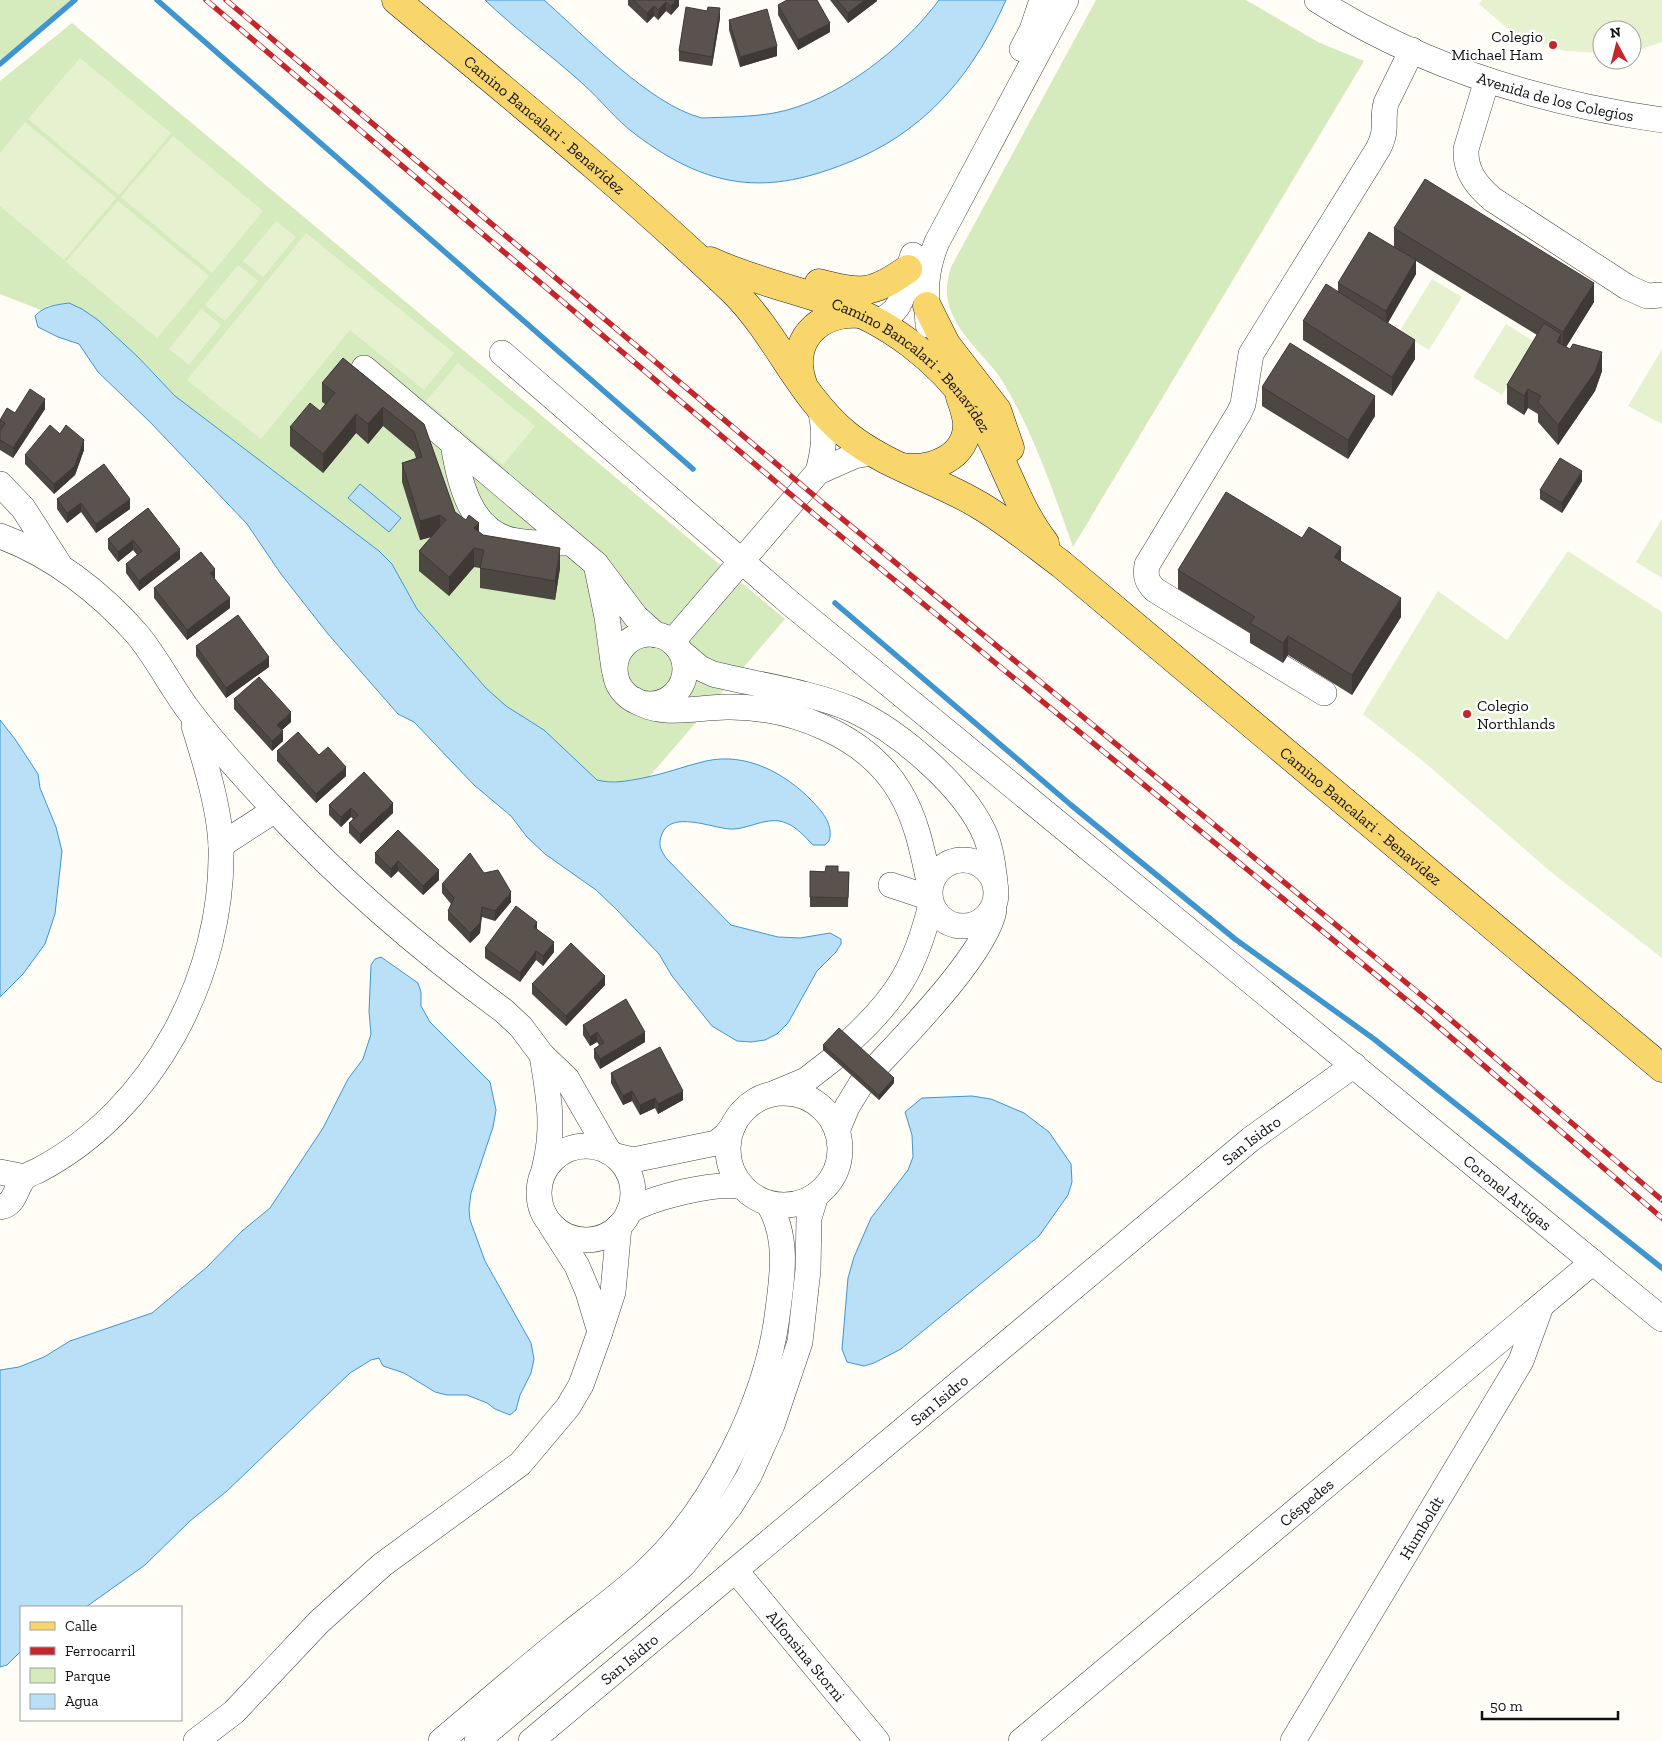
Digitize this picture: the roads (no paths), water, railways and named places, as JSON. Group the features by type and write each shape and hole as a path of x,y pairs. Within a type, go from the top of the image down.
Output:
{"main road":[{"name":"Camino Bancalari - Benavídez","path":"396,0 551,129 690,252 751,311 812,398 846,434 872,453 978,504 1061,564 1662,1068"},
{"name":"Camino Bancalari - Benavídez","path":"690,252 746,276 833,302 868,318 893,331 934,365 958,390 982,422 1033,528 1061,564"},
{"path":"746,276 805,279 850,291 864,291 887,284 908,268"},
{"path":"927,306 946,344 997,410 1012,453 1017,494"},
{"path":"812,398 799,372 799,355 804,340 814,326 828,317 844,313 868,318"},
{"path":"901,467 919,469 936,466 952,456 962,442 967,424 958,390"}],"street":[{"path":"868,318 891,315 899,307 908,268 920,239 1032,30 1042,0"},
{"path":"934,365 929,336 925,286 928,266 937,242 1066,0"},
{"name":"Avenida de los Colegios","path":"1317,0 1355,23 1412,50 1487,80 1611,112 1662,120"},
{"path":"1324,694 1155,590 1147,582 1145,574 1147,565 1239,413 1243,404 1251,354 1384,138 1386,125 1383,112 1412,50"},
{"path":"1487,80 1466,149 1465,161 1478,188 1627,287 1647,296 1662,295"},
{"name":"Coronel Artigas","path":"502,353 790,603 1354,1064 1662,1319"},
{"path":"364,368 596,564 636,617 700,668 713,674 822,700 852,710 894,735 949,784 975,817 986,837 993,860 995,891 988,929 970,958 869,1076 847,1107 837,1131"},
{"path":"812,398 825,434 824,448 818,472"},
{"path":"453,444 457,469 466,494 476,516 486,528 516,541 571,543"},
{"path":"670,643 818,472 854,456 872,453"},
{"path":"0,484 23,508 60,567"},
{"path":"0,536 60,567 89,589 137,634 189,711 275,810 375,908 504,1011 521,1027 542,1055 568,1079 612,1154 630,1177 633,1194 624,1218 612,1292 600,1332 580,1385 568,1407 520,1464 382,1565 319,1622 234,1712 196,1741"},
{"path":"543,1173 559,1154 575,1147 592,1146 633,1160 716,1143 733,1126 746,1108 774,1093 806,1080 841,1051 877,1017 896,993 918,950 930,896 939,870 949,862 961,860 979,863 988,871 995,891 991,912 982,920 965,926 947,922 937,914 930,896 918,834 900,791 864,752 837,734 812,722 767,709 728,707 657,710 645,707 624,692 615,674 607,617 596,564"},
{"path":"615,674 618,655 626,644 643,635 670,643 684,664 684,676 675,693 665,700 653,703 635,700"},
{"path":"0,1207 10,1203 25,1177 70,1151 100,1127 131,1094 157,1062 178,1028 194,992 207,954 220,883 221,845 205,760 189,711"},
{"path":"221,845 275,810"},
{"path":"891,885 930,896"},
{"path":"877,1017 903,1038"},
{"path":"542,1055 550,1108 551,1133 539,1200 551,1224 577,1266 588,1292 600,1332"},
{"name":"San Isidro","path":"531,1741 1250,1138 1354,1064"},
{"path":"733,1126 728,1147 728,1158 736,1178 750,1194 768,1203 788,1205 807,1200 816,1195 831,1180 839,1161 840,1141 837,1131 828,1114 813,1101 794,1094 774,1093"},
{"path":"0,1172 25,1177"},
{"path":"551,1224 564,1235 589,1240 605,1235 624,1218 656,1199 725,1184 743,1187"},
{"path":"440,1741 706,1538 731,1505 749,1476 772,1425 800,1342 808,1270 809,1218 816,1195"},
{"path":"477,1741 652,1579 674,1540 696,1511 721,1471 740,1435 762,1380 777,1323 782,1280 780,1227 768,1203"},
{"name":"Céspedes","path":"1021,1741 1540,1309 1593,1262"},
{"name":"Humboldt","path":"1292,1741 1521,1361 1540,1309"},
{"name":"Alfonsina Storni","path":"736,1571 877,1741"}],"water":[{"path":"485,0 544,0 598,50 640,84 682,111 702,118 774,113 820,98 866,71 887,54 907,37 939,0 1006,0 994,26 965,72 948,93 909,129 861,157 829,170 800,178 771,182 744,182 718,177 691,168 663,154 628,128 583,84"},
{"path":"69,303 98,320 138,357 175,396 379,551 392,564 417,609 486,688 506,706 544,730 597,780 609,782 626,781 706,761 736,760 750,762 777,774 790,782 812,801 824,815 829,825 829,841 825,845 813,845 794,827 779,821 765,822 737,829 693,822 674,823 667,827 660,841 661,849 666,858 731,925 778,937 800,938 830,933 841,939 841,944 836,952 817,971 788,1023 777,1034 765,1040 737,1041 712,1026 672,976 659,954 616,909 596,890 545,854 527,837 511,816 474,785 414,722 398,714 328,634 281,574 247,524 150,422 98,372 79,344 58,337 38,327 35,316 38,313 50,306"},
{"path":"360,484 401,518 389,532 348,498"},
{"path":"0,720 38,774 40,788 56,827 62,851 55,914 45,944 23,974 0,997"},
{"path":"381,957 418,983 421,992 421,1006 430,1022 490,1082 496,1110 493,1127 471,1193 469,1209 470,1220 485,1261 531,1343 534,1359 531,1373 520,1395 516,1410 510,1415 467,1395 447,1395 435,1392 404,1373 383,1366 379,1358 371,1360 350,1373 227,1491 190,1521 145,1565 87,1606 20,1606 20,1652 7,1665 0,1667 0,1370 19,1367 44,1357 70,1341 152,1313 207,1267 242,1231 270,1208 323,1128 348,1079 363,1059 371,1034 369,1011 371,965 375,959"},
{"path":"972,1096 991,1099 1024,1113 1049,1132 1071,1164 1072,1182 1068,1195 1039,1236 901,1349 864,1366 847,1362 842,1349 848,1278 854,1257 871,1218 908,1170 913,1157 912,1135 905,1112 922,1098"}],"waterway":[{"path":"0,64 75,0"},
{"path":"157,0 693,469"},
{"path":"835,603 1071,805 1235,939 1374,1039 1662,1268"}],"railway":[{"path":"206,0 815,515 1426,1016 1662,1218"},
{"path":"226,0 823,503 1437,1008 1662,1200"}],"place":[{"name":"Colegio Michael Ham","path":"1553,45"},
{"name":"Colegio Northlands","path":"1467,714"}]}
